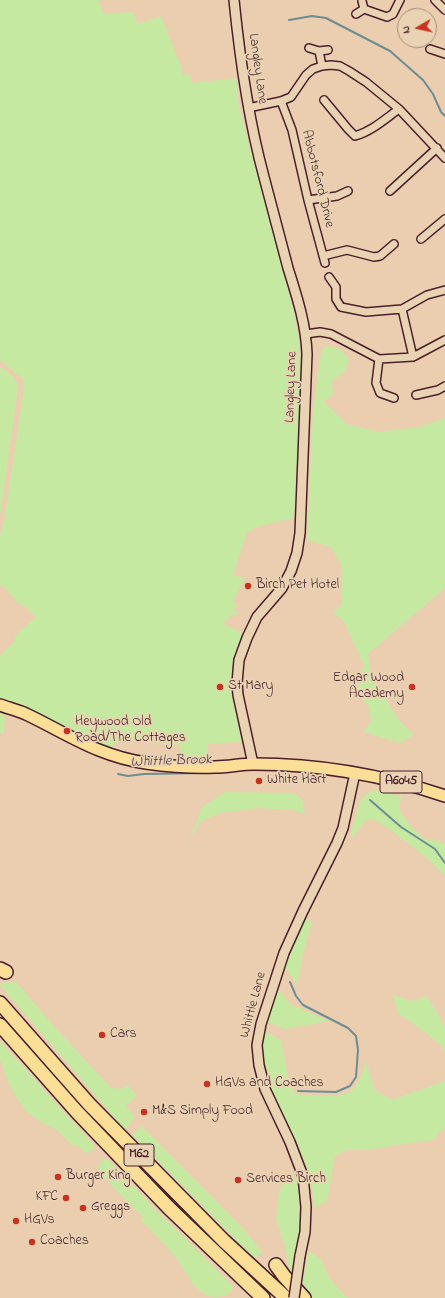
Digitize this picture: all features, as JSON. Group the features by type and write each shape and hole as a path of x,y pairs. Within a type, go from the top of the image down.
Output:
{"highway":[{"name":"M62","path":"0,1003 89,1104 224,1241 286,1298"},
{"name":"M62","path":"0,1025 78,1112 164,1202 263,1298"},
{"path":"276,1265 304,1298"}],"main road":[{"name":"A6045","path":"0,705 25,714 85,745 119,757 145,763 214,767 253,764 308,766 355,773 407,784 445,796"}],"street":[{"name":"Langley Lane","path":"234,0 240,61 248,108 263,175 300,307 306,334 307,354 301,527 298,553 282,588 257,617 242,649 237,672 238,696 253,764"},
{"path":"364,9 387,17 393,14 400,0"},
{"path":"435,0 445,10"},
{"path":"362,1 364,9"},
{"path":"356,14 364,9"},
{"path":"309,48 328,50"},
{"path":"430,49 445,54"},
{"path":"319,50 322,66"},
{"path":"248,108 281,102 291,96 306,75 313,69 332,64 340,66 350,71 399,108 445,158"},
{"path":"324,100 355,136 377,126 399,108"},
{"name":"Abbotsford Drive","path":"281,102 292,130 308,200 325,263"},
{"path":"390,191 437,148"},
{"path":"308,200 337,196 348,191"},
{"path":"421,239 445,219"},
{"path":"323,256 346,250 374,257 380,256 394,244"},
{"path":"329,277 336,288 336,299 341,307 366,312 402,309 427,295 445,290"},
{"path":"402,309 413,357"},
{"path":"306,334 320,332 331,334 379,359 413,357 445,341"},
{"path":"379,359 376,383 380,393 394,398"},
{"path":"416,395 438,390 445,386"},
{"name":"Whittle Lane","path":"294,1298 305,1232 306,1207 303,1176 290,1142 265,1089 259,1065 257,1045 261,1024 284,953 343,828 355,773"}],"green space":[{"path":"0,0 99,0 103,14 133,12 138,24 161,16 181,66 183,75 190,74 192,83 236,78 238,100 243,122 294,312 300,345 301,381 294,518 260,526 247,532 233,575 245,578 233,602 237,604 234,611 238,612 235,616 231,614 228,620 226,619 224,624 244,634 235,662 232,687 233,699 242,741 207,744 210,763 181,760 180,745 140,741 119,742 108,748 0,699 0,655 14,642 16,635 36,617 26,607 20,605 2,585 0,586 0,534 4,522 24,380 0,360"},
{"path":"325,346 338,348 348,356 346,370 332,382 333,394 324,402 347,424 378,432 420,427 445,418 445,588 368,654 371,674 400,721 414,735 400,743 364,732 371,721 369,707 358,695 359,679 364,665 344,622 333,612 342,604 341,564 331,547 307,540 313,411 321,353"},
{"path":"0,367 16,380 18,387 0,517"},
{"path":"0,709 5,711 4,734 0,733"},
{"path":"371,790 401,796 399,810 410,825 424,839 445,844 445,875 416,849 378,821 367,819 352,838 351,833 360,801"},
{"path":"225,792 293,793 302,799 305,814 292,810 260,808 219,813 200,822 189,841 202,807"},
{"path":"306,917 312,923 303,953 297,985 285,967"},
{"path":"16,982 111,1088 121,1089 128,1085 137,1096 126,1106 135,1117 125,1130 0,985 0,983"},
{"path":"278,988 290,1004 329,1021 285,1029 267,1022"},
{"path":"393,995 410,1001 426,996 445,1027 445,1053 443,1047 398,1013"},
{"path":"263,1030 281,1040 288,1078 295,1094 332,1096 351,1091 354,1089 360,1078 366,1061 375,1090 392,1100 445,1081 445,1127 433,1140 368,1150 347,1150 335,1156 327,1201 314,1208 310,1177 267,1076 262,1046"},
{"path":"0,1041 95,1146 94,1149 87,1153 78,1145 72,1145 57,1130 42,1123 26,1111 16,1097 7,1079 0,1058"},
{"path":"142,1126 242,1227 262,1251 255,1259 132,1135"},
{"path":"103,1159 108,1159 151,1205 233,1286 232,1291 218,1297 203,1293 197,1288 179,1261 141,1220 143,1217 111,1185 109,1180 102,1177 98,1171 98,1168"},
{"path":"292,1172 298,1186 301,1221 291,1278 285,1246 276,1220 279,1191"},
{"path":"308,1251 321,1259 329,1278 347,1298 312,1298 302,1289"}],"waterway":[{"path":"289,20 312,16 326,18 390,51 423,80 433,94 441,112 445,116"},
{"name":"Whittle Brook","path":"118,774 128,776 144,774 204,773"},
{"name":"Whittle Brook","path":"370,800 401,827 435,849 445,863"},
{"path":"290,982 296,996 303,1005 348,1028 356,1036 358,1050 356,1077 350,1086 336,1092 298,1091"}],"place":[{"name":"Birch Pet Hotel","path":"248,586"},
{"name":"St Mary","path":"220,687"},
{"name":"Edgar Wood Academy","path":"412,687"},
{"name":"Heywood Old Road/The Cottages","path":"67,731"},
{"name":"White Hart","path":"259,781"},
{"name":"Cars","path":"102,1035"},
{"name":"HGVs and Coaches","path":"207,1084"},
{"name":"M&S Simply Food","path":"144,1112"},
{"name":"Burger King","path":"58,1177"},
{"name":"Services Birch","path":"238,1180"},
{"name":"KFC","path":"66,1198"},
{"name":"Greggs","path":"83,1208"},
{"name":"HGVs","path":"16,1221"},
{"name":"Coaches","path":"32,1242"}]}
